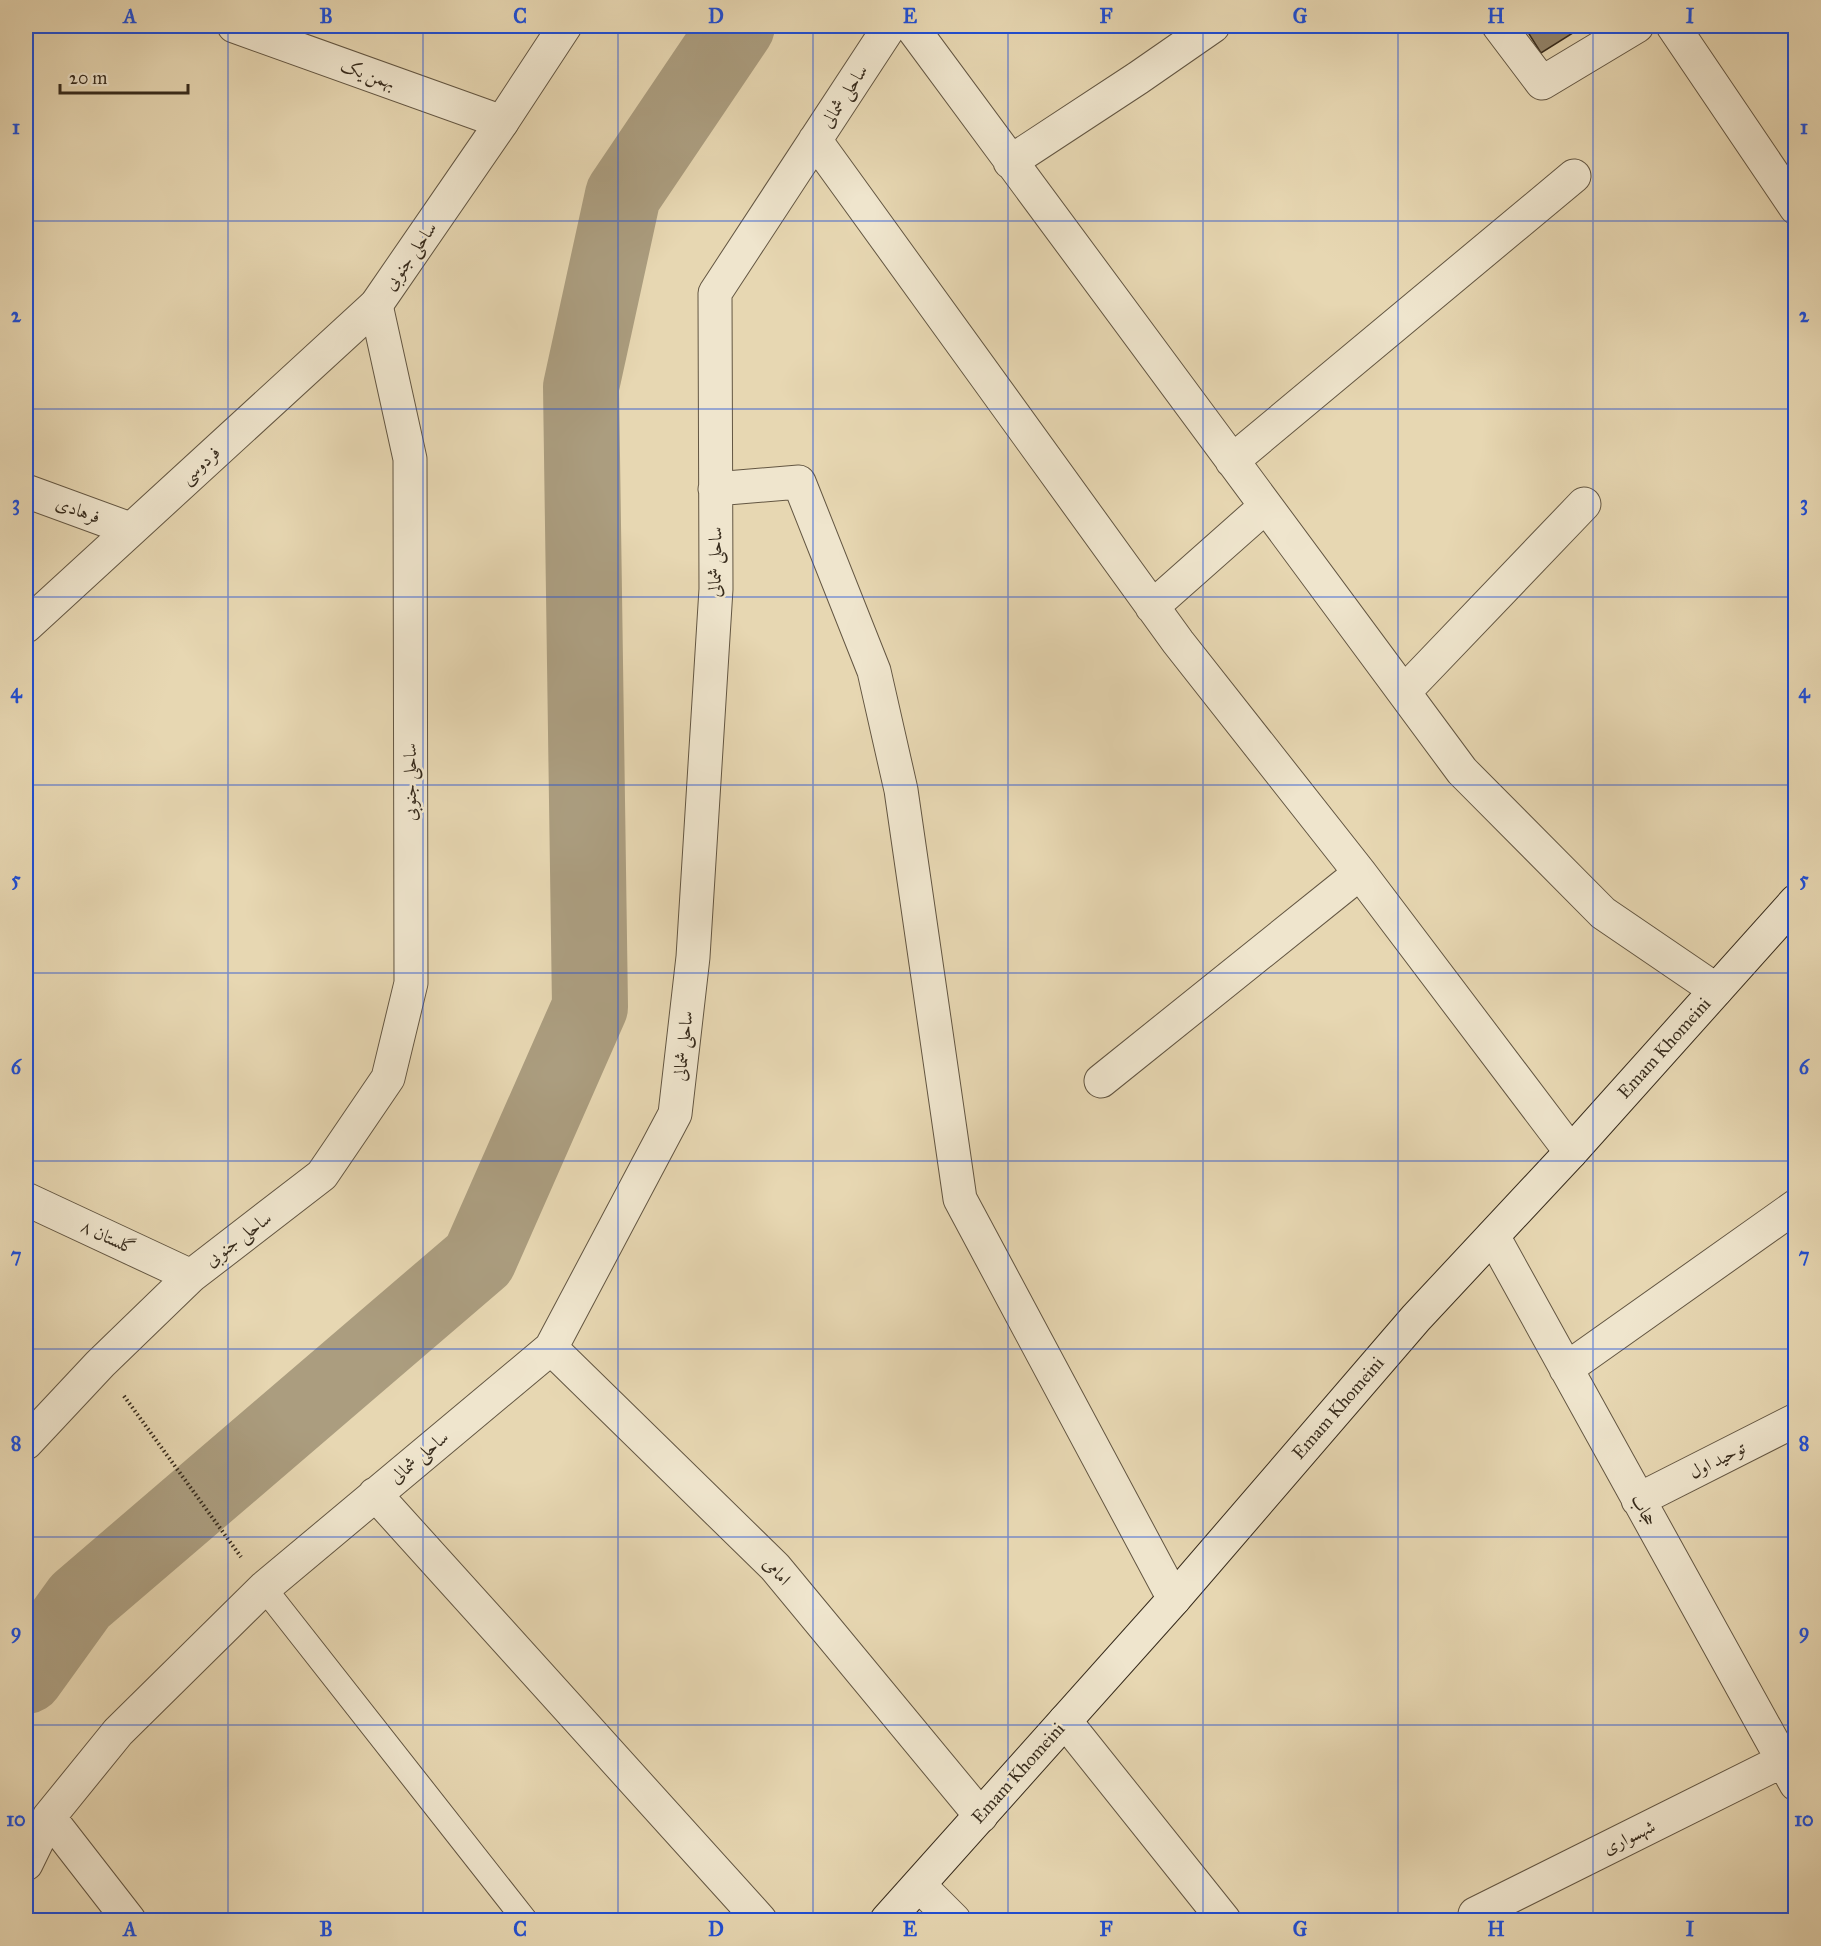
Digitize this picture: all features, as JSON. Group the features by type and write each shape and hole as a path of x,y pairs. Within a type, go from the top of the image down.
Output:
{"street":[{"name":"بهمن یک","path":"234,26 502,122"},
{"name":"ساحلی جنوبی","path":"26,1443 100,1364 191,1276 322,1175 388,1078 411,983 410,459 376,305 565,26"},
{"name":"ساحلی شمالی","path":"26,1864 49,1817 118,1732 264,1588 551,1348 675,1114 693,957 716,589 715,293 890,26"},
{"path":"911,26 1462,771 1603,913 1716,990"},
{"path":"1010,162 1213,26"},
{"path":"1499,26 1542,83 1637,26"},
{"path":"1673,26 1796,208"},
{"path":"815,140 1152,607 1360,873 1571,1152"},
{"path":"1232,461 1574,176"},
{"name":"فردوسی","path":"26,626 376,305"},
{"path":"715,489 799,482 874,671 901,790 960,1199 1174,1599"},
{"name":"فرهادی","path":"26,491 130,529"},
{"path":"1404,692 1584,504"},
{"path":"1152,607 1266,506"},
{"path":"1101,1081 1360,873"},
{"name":"Emam Khomeini","path":"887,1920 1174,1599 1416,1318 1571,1152 1796,901"},
{"name":"گلستان ۸","path":"26,1199 191,1276"},
{"path":"1566,1369 1796,1206"},
{"name":"حجاب","path":"1493,1236 1638,1500 1791,1767"},
{"name":"امامی","path":"551,1348 775,1567 981,1816"},
{"name":"توحید اول","path":"1638,1500 1796,1420"},
{"path":"375,1494 759,1920"},
{"path":"1065,1721 1224,1920"},
{"name":"شهسواری","path":"1475,1914 1791,1767"},
{"path":"49,1817 129,1920"},
{"path":"919,1885 954,1920"}],"lane":[{"path":"264,1588 525,1920"}],"path":[{"path":"100,1364 264,1588"}],"building":[{"path":"1524,26 1584,26 1541,53"}],"waterway":[{"path":"26,1676 80,1601 479,1259 590,1007 581,387 623,195 737,26"}]}
